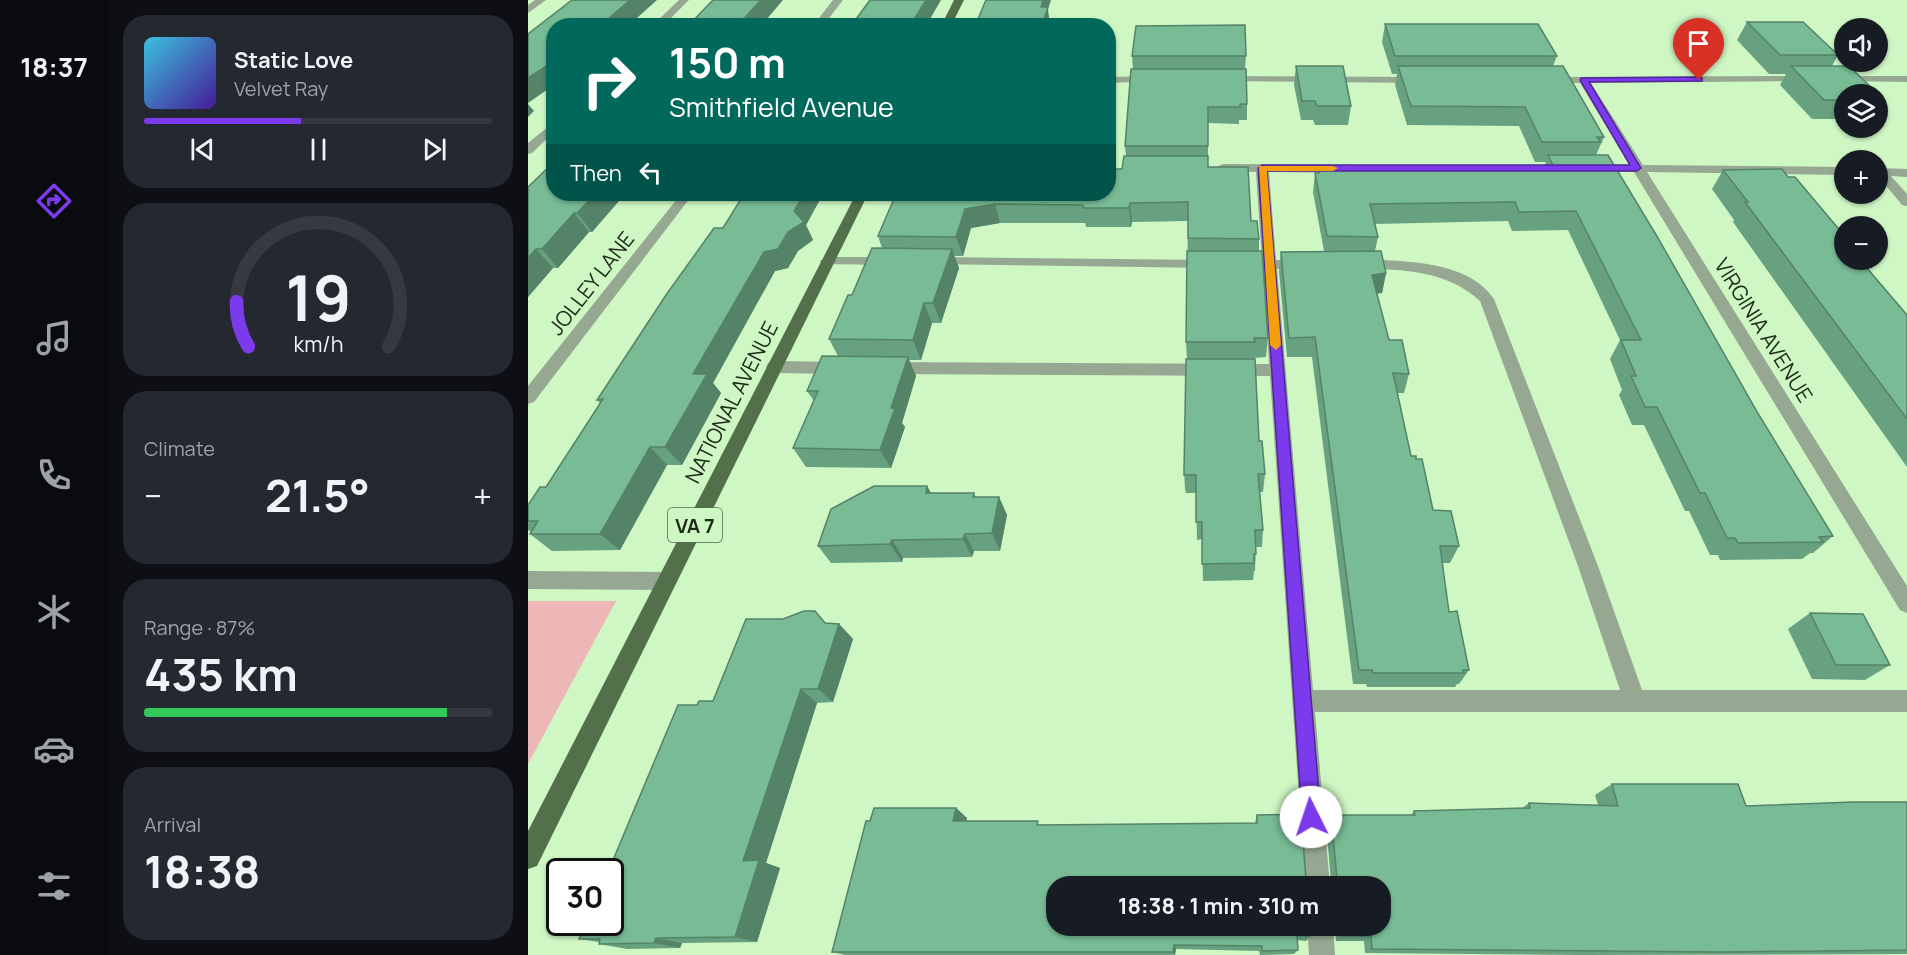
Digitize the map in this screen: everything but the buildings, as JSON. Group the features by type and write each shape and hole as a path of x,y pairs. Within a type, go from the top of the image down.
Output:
{"main road":[{"path":"950,18 959,0"},
{"name":"NATIONAL AVENUE","path":"528,856 858,201"}],"street":[{"path":"528,10 541,0"},
{"path":"665,18 684,0"},
{"path":"824,18 838,0"},
{"path":"1116,80 1164,79"},
{"path":"1209,79 1432,80"},
{"path":"1537,80 1907,79"},
{"name":"VIRGINIA AVENUE","path":"1584,80 1907,604"},
{"path":"528,150 546,133"},
{"path":"1215,168 1378,169"},
{"path":"1262,168 1316,876"},
{"path":"1577,168 1834,171"},
{"path":"1888,172 1907,173"},
{"path":"1888,181 1907,202"},
{"name":"JOLLEY LANE","path":"528,398 682,201"},
{"path":"827,261 1270,265 1323,263"},
{"path":"1345,263 1438,270 1458,276 1475,286 1487,299 1588,566 1635,701"},
{"path":"774,367 853,368"},
{"path":"877,368 1277,370"},
{"path":"528,580 667,581"},
{"path":"1303,701 1907,701"},
{"path":"1321,936 1322,955"}],"shaded area":[{"path":"528,601 616,601 528,764"}],"slow traffic":[{"path":"1276,345 1262,168 1333,168"}],"route":[{"path":"1311,817 1262,168 1637,168 1584,80 1699,80"}]}
